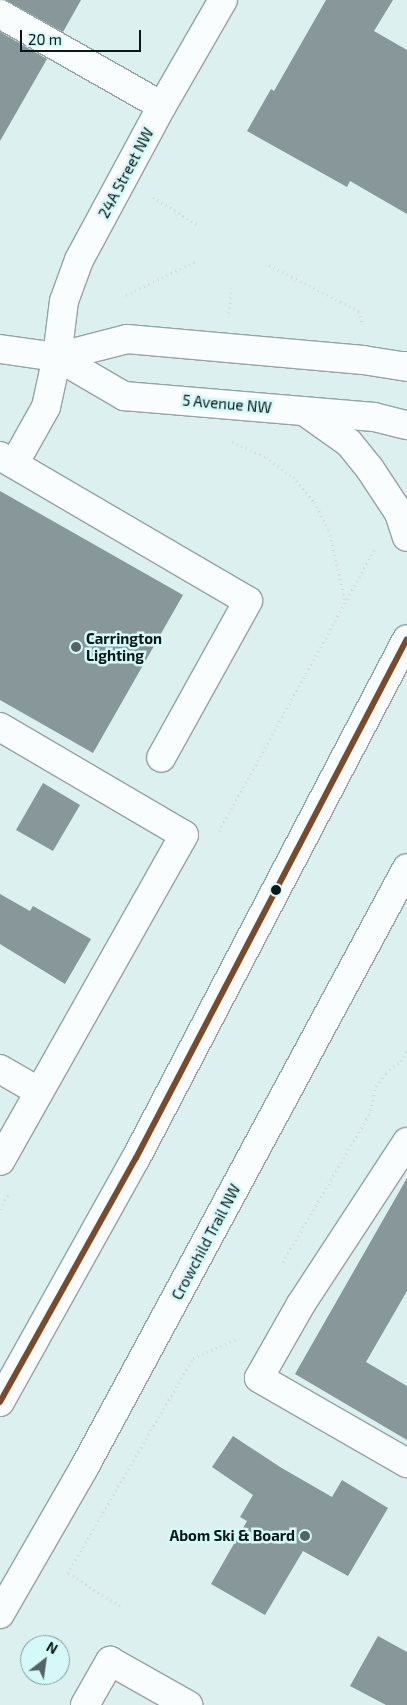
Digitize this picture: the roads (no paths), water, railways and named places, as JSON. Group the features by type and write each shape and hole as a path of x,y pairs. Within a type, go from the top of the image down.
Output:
{"main road":[{"name":"24A Street NW","path":"7,460 46,407 64,301 79,260 162,106 223,0"},
{"path":"0,14 162,106"},
{"name":"5 Avenue NW","path":"56,357 127,338 363,360 406,366"},
{"name":"5 Avenue NW","path":"0,349 56,357 124,396 374,416 407,425"},
{"path":"304,411 349,443 370,469 399,514 407,537"},
{"path":"7,460 248,601 161,758"},
{"path":"0,1402 136,1158 407,639"},
{"path":"0,727 184,835 0,1161"},
{"name":"Crowchild Trail NW","path":"0,1614 84,1468 407,868"},
{"path":"0,1069 38,1091"},
{"path":"407,1142 301,1304 259,1378 407,1463"},
{"path":"85,1705 110,1660 188,1705"}],"place":[{"name":"Carrington Lighting","path":"76,647"},
{"name":"Abom Ski & Board","path":"305,1536"}]}
